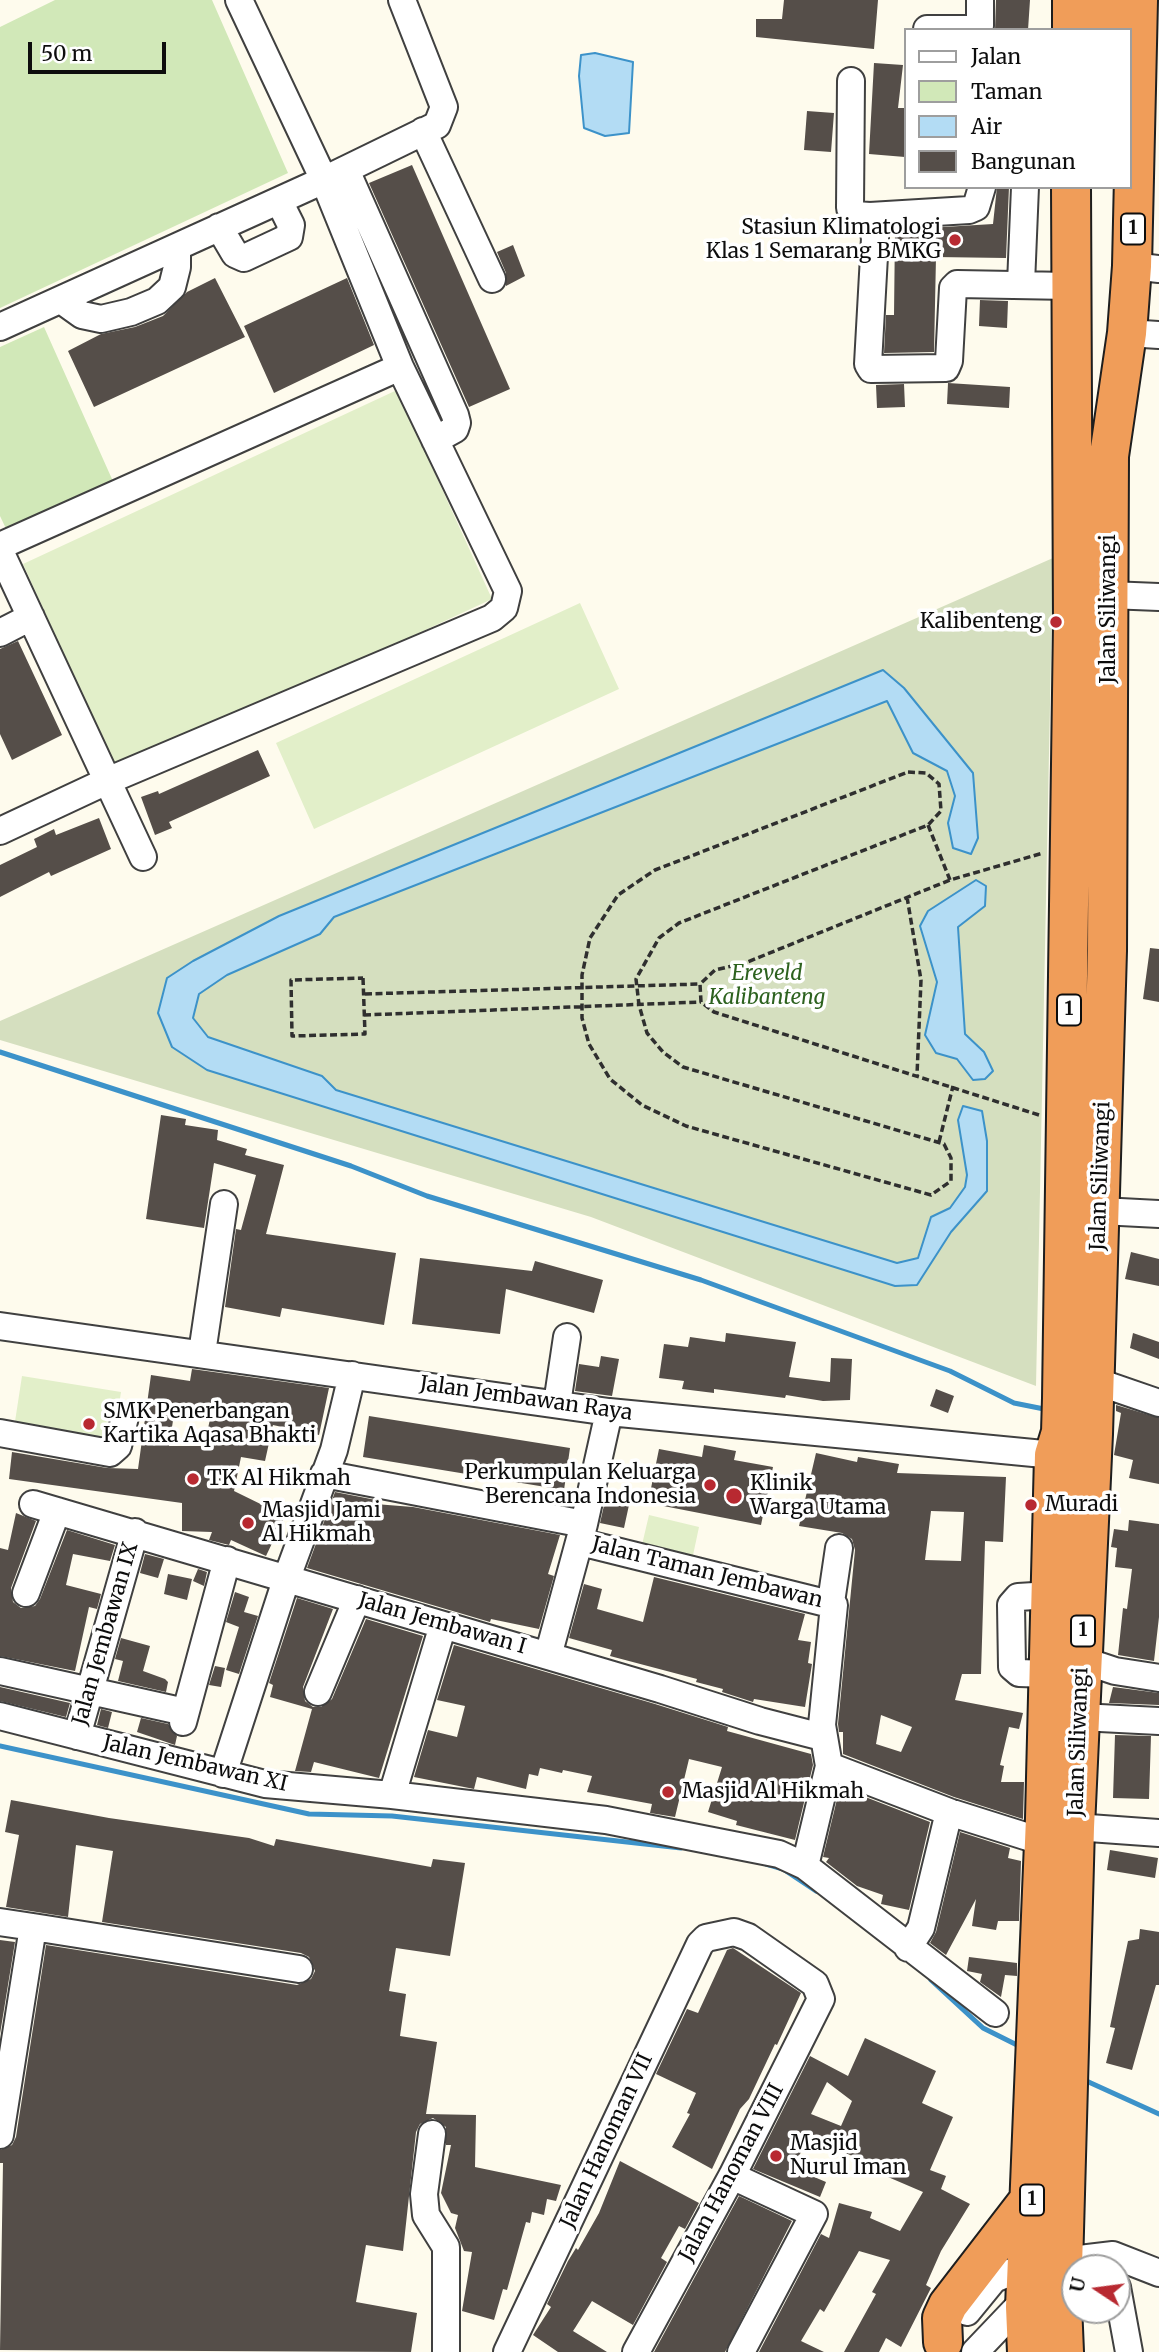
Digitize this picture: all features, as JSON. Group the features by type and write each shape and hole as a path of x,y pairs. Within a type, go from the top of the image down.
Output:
{"highway":[{"path":"1072,0 1072,28"},
{"path":"1110,0 1110,28"},
{"name":"Jalan Siliwangi","path":"1060,1834 1080,1717 1065,1667 1051,1595 1101,1211 1107,951 1109,456 1143,334 1145,268 1138,0"},
{"name":"Jalan Siliwangi","path":"1027,2352 1025,2307 1046,2262 1065,1667 1076,1418 1067,1124 1073,622 1071,189"},
{"name":"1","path":"1109,189 1109,456"},
{"name":"Jalan Siliwangi","path":"1052,2096 1032,2196 1046,2262 1061,2301"},
{"path":"951,2349 942,2318 948,2305 1032,2196"},
{"name":"Jalan Siliwangi","path":"1063,2324 1064,2352"}],"street":[{"path":"239,0 335,175 456,415 457,423 454,429 435,440"},
{"path":"0,327 279,201 437,125 444,107 402,0"},
{"path":"977,28 980,26 979,0"},
{"path":"851,81 850,208 855,215 969,210 976,207 981,189"},
{"path":"423,131 492,279"},
{"path":"0,831 107,781 492,618 504,608 508,591 400,366 335,175"},
{"path":"1021,284 1025,189"},
{"path":"219,227 234,254 244,258 289,237 292,225 279,201"},
{"path":"870,216 875,238 868,364 873,370 944,370 949,361 955,285 1070,286"},
{"path":"61,300 82,315 101,319 131,312 157,301 172,287 177,267 177,247"},
{"path":"143,857 0,548 400,366"},
{"path":"1109,595 1159,597"},
{"path":"0,633 31,617"},
{"path":"202,1353 224,1204"},
{"path":"1101,1211 1159,1214"},
{"name":"Jalan Jembawan Raya","path":"0,1326 609,1412 1076,1418 1159,1402"},
{"path":"557,1404 566,1337"},
{"path":"223,1774 286,1580 334,1450 352,1375"},
{"path":"548,1656 582,1533 609,1412"},
{"path":"0,1433 110,1453 118,1446 125,1417"},
{"name":"Jalan Taman Jembawan","path":"324,1474 582,1533 832,1603"},
{"name":"Jalan Jembawan I","path":"26,1593 45,1507 760,1721 822,1737"},
{"name":"Jalan Jembawan IX","path":"76,1737 135,1532"},
{"path":"804,1866 830,1766 822,1737 839,1548"},
{"path":"0,1671 184,1717 227,1560"},
{"path":"318,1692 357,1599"},
{"path":"443,1625 392,1795 606,1819 755,1848 804,1866 995,2013"},
{"path":"1065,1667 1159,1678"},
{"name":"Jalan Jembawan XI","path":"0,1716 265,1784 392,1795"},
{"path":"1080,1717 1159,1721"},
{"path":"830,1766 949,1812 1060,1834 1159,1833"},
{"path":"908,1948 921,1928 949,1812"},
{"path":"0,1922 299,1969"},
{"path":"0,2134 33,1927"},
{"name":"Jalan Hanoman VII","path":"513,2350 695,1953 706,1938 734,1932 748,1937 815,1984 820,1992"},
{"name":"Jalan Hanoman VIII","path":"636,2352 732,2176 819,2007 820,1992"},
{"path":"432,2134 424,2194 426,2215 446,2247 446,2352"},
{"path":"732,2176 814,2214 741,2352"},
{"path":"951,2349 994,2279 1046,2262 1061,2262"},
{"path":"1131,2266 1159,2273"},
{"path":"951,2349 1025,2307 1061,2304"},
{"path":"1124,2324 1129,2352"}],"path":[{"path":"908,772 926,773 939,784 941,811 928,825 679,923 659,938 636,979 639,1005 647,1033 663,1052 683,1067 944,1144 951,1158 951,1181 931,1195 686,1126 642,1105 610,1079 589,1044 582,1007 582,988 590,938 618,895 654,870 908,772"},
{"path":"928,825 950,880"},
{"path":"365,994 700,984 715,970 745,963 950,880 1071,845"},
{"path":"907,897 920,980 917,1075"},
{"path":"363,978 365,994 365,1034 292,1036 291,980 363,978"},
{"path":"700,984 701,1002"},
{"path":"364,1015 701,1002 714,1012 1067,1124"},
{"path":"939,1142 953,1086"}],"green space":[{"path":"55,0 212,0 288,173 0,308 0,27"},
{"path":"44,327 116,488 10,537 0,516 0,347"},
{"path":"397,390 492,599 118,773 23,564"},
{"name":"Ereveld Kalibanteng","path":"1053,558 1036,1386 591,1217 0,1040 0,1021"},
{"path":"580,603 619,689 314,829 276,743"},
{"path":"22,1376 121,1392 113,1444 14,1428"},
{"path":"649,1515 699,1527 692,1560 641,1549"}],"water":[{"path":"595,53 633,62 629,133 605,136 584,128 579,76 581,55"},
{"path":"883,670 904,688 973,773 978,838 971,854 953,848 948,823 955,796 947,771 913,753 887,701 334,917 320,934 227,975 199,994 193,1018 208,1037 322,1076 336,1090 897,1263 918,1258 931,1217 950,1208 965,1187 967,1175 958,1120 963,1106 982,1111 987,1141 987,1191 951,1232 917,1285 895,1286 207,1070 172,1047 158,1013 167,978 193,961 279,916"},
{"path":"976,880 986,886 985,906 958,927 965,1034 984,1052 993,1071 985,1079 973,1080 957,1059 936,1053 925,1035 937,982 920,926 928,911"}],"building":[{"path":"784,0 878,0 874,49 756,37 756,19 782,19"},
{"path":"996,0 1030,0 1028,28 995,28"},
{"path":"874,63 903,65 898,108 904,108 904,157 869,154"},
{"path":"807,111 834,113 831,152 804,150"},
{"path":"412,165 510,389 469,407 369,183"},
{"name":"Stasiun Klimatologi Klas 1 Semarang BMKG","path":"997,189 1009,189 1006,258 936,257 934,352 884,353 886,315 894,315 895,230 993,224"},
{"path":"513,245 525,276 506,286 506,273 497,252"},
{"path":"215,278 245,337 94,407 68,351 101,334 135,327 163,316 187,292"},
{"path":"347,278 374,345 274,393 244,326"},
{"path":"980,300 1008,301 1007,328 979,326"},
{"path":"948,383 1010,387 1009,408 947,404"},
{"path":"904,384 905,407 877,408 876,385"},
{"path":"18,641 62,735 12,760 0,734 0,649"},
{"path":"258,750 270,776 169,822 172,828 155,835 141,797 158,791 159,794"},
{"path":"99,818 111,849 51,876 49,872 0,897 0,865 37,847 34,839 54,829 56,835"},
{"path":"1150,948 1159,949 1159,1002 1143,999"},
{"path":"161,1115 186,1119 185,1125 218,1130 217,1140 247,1149 245,1155 284,1165 266,1234 396,1253 384,1325 282,1308 280,1317 225,1307 236,1229 241,1230 256,1175 214,1163 204,1228 146,1219"},
{"path":"1131,1252 1159,1259 1159,1286 1125,1279"},
{"path":"420,1258 532,1271 535,1261 603,1280 594,1313 506,1289 500,1334 412,1324"},
{"path":"726,1333 796,1342 789,1377 830,1382 831,1358 852,1359 850,1400 823,1401 786,1395 785,1398 714,1389 714,1393 682,1389 684,1381 659,1378 664,1344 688,1347 690,1337 725,1342"},
{"path":"1133,1333 1159,1342 1159,1359 1130,1348"},
{"path":"601,1356 619,1359 612,1396 575,1391 579,1364 599,1367"},
{"path":"192,1369 329,1388 319,1435 273,1425 265,1461 241,1457 234,1491 285,1516 266,1556 231,1540 229,1545 209,1540 212,1532 182,1531 182,1503 9,1479 12,1452 107,1468 138,1469 151,1375 190,1381","holes":["175,1408 211,1415 204,1446 169,1446"]},
{"path":"936,1389 954,1396 948,1413 930,1406"},
{"path":"1116,1405 1159,1418 1159,1484 1129,1478 1133,1460 1114,1455 1121,1413 1116,1411"},
{"path":"369,1416 570,1448 564,1490 363,1457"},
{"name":"Perkumpulan Keluarga Berencana Indonesia","path":"704,1445 736,1451 734,1460 773,1467 761,1525 648,1503 659,1449 702,1457"},
{"path":"816,1453 857,1462 858,1457 899,1464 897,1473 1006,1477 1003,1542 985,1541 981,1674 962,1674 955,1700 1023,1713 1019,1729 1009,1727 1000,1765 1004,1766 1001,1782 1024,1782 1023,1819 954,1797 843,1754 843,1732 839,1732 838,1724 855,1550 852,1539 842,1533 799,1526","holes":["931,1511 964,1512 961,1561 925,1560","881,1715 912,1727 901,1752 876,1744"]},
{"path":"335,1492 376,1500 375,1504 413,1507 560,1535 548,1574 554,1576 539,1629 491,1619 490,1622 307,1568"},
{"path":"605,1501 629,1505 624,1528 600,1523"},
{"path":"16,1513 36,1521 11,1588 13,1602 21,1608 35,1606 40,1599 67,1530 115,1545 110,1561 73,1554 66,1585 101,1594 97,1609 89,1607 75,1671 0,1656 0,1548 8,1550"},
{"path":"1129,1520 1159,1524 1159,1617 1154,1661 1118,1655 1123,1608 1127,1609 1132,1569 1115,1567 1117,1548 1111,1547 1114,1529 1128,1531"},
{"path":"145,1554 164,1559 158,1578 140,1573"},
{"path":"198,1569 207,1572 204,1586 193,1581"},
{"path":"168,1574 192,1579 187,1600 164,1594"},
{"path":"654,1577 805,1614 798,1640 811,1642 808,1663 812,1664 805,1707 754,1699 753,1702 722,1692 723,1689 696,1682 697,1679 610,1656 612,1650 569,1638 584,1584 602,1589 597,1609 643,1622"},
{"path":"235,1592 249,1597 244,1612 258,1616 239,1674 226,1670 239,1627 226,1622"},
{"path":"297,1598 333,1609 303,1687 305,1701 313,1707 321,1707 332,1699 366,1619 423,1636 379,1778 314,1762 311,1772 295,1771 312,1709 270,1697 273,1685 269,1683"},
{"path":"121,1638 150,1646 143,1671 165,1679 168,1682 166,1692 118,1681 123,1661 115,1659"},
{"path":"454,1645 655,1704 728,1727 727,1731 811,1754 813,1765 795,1840 736,1825 737,1821 708,1812 722,1767 689,1759 675,1817 650,1813 652,1804 587,1792 592,1776 563,1770 562,1773 540,1768 538,1776 529,1774 526,1789 477,1777 474,1789 414,1777 428,1730 457,1737 465,1706 437,1700"},
{"path":"215,1666 225,1668 221,1687 209,1685"},
{"path":"0,1687 70,1703 66,1717 0,1701"},
{"path":"1113,1687 1159,1693 1159,1705 1109,1703"},
{"path":"101,1709 112,1712 108,1728 97,1725"},
{"path":"141,1718 168,1724 177,1736 175,1745 137,1732"},
{"path":"1115,1735 1151,1736 1149,1799 1113,1798"},
{"path":"855,1793 930,1822 909,1910 881,1904 883,1895 857,1886 826,1862 829,1858 823,1857 838,1795 853,1798"},
{"path":"11,1800 109,1818 249,1838 274,1846 276,1839 431,1867 433,1859 465,1863 450,1956 396,1948 389,1991 406,1994 400,2036 437,2042 426,2114 476,2115 475,2167 561,2185 556,2201 547,2199 544,2215 532,2212 530,2223 526,2222 507,2290 503,2289 494,2320 462,2311 472,2252 464,2251 455,2228 458,2215 451,2213 441,2193 451,2145 446,2145 446,2127 433,2118 420,2124 416,2132 403,2251 366,2245 356,2302 417,2313 411,2352 0,2350 3,2163 0,2163 0,2150 12,2145 16,2137 46,1945 297,1985 311,1979 315,1971 309,1957 301,1953 102,1922 113,1851 76,1845 68,1917 6,1907 19,1835 5,1832"},
{"path":"960,1832 1010,1848 1008,1858 1021,1861 1019,1921 998,1921 996,1930 972,1926 976,1899 946,1955 930,1943 936,1932"},
{"path":"1110,1850 1158,1858 1155,1878 1107,1870"},
{"path":"1140,1929 1159,1932 1159,1985 1156,1985 1132,2070 1106,2063 1115,2028 1110,2027 1128,1941 1139,1939"},
{"path":"0,1940 15,1942 0,2034"},
{"path":"733,1948 801,1993 712,2169 672,2147 690,2114 687,2113 696,2093 656,2074 687,2009 698,2013 727,1950"},
{"path":"969,1957 1017,1963 1017,1976 1005,1975 1001,1997 980,1982 982,1974 967,1971"},
{"path":"865,2038 936,2071 922,2103 953,2117 930,2170 946,2176 941,2189 970,2204 941,2251 926,2285 931,2288 901,2347 886,2338 879,2352 844,2352 876,2294 872,2292 890,2260 859,2251 824,2312 820,2309 801,2341 824,2352 759,2352 821,2234 829,2238 839,2203 872,2212 870,2218 900,2231 923,2192 853,2162 855,2157 808,2138 793,2168 826,2182 820,2197 753,2169 810,2056 848,2076","holes":["827,2082 852,2101 841,2126 811,2114"]},
{"path":"620,2161 699,2203 685,2229 679,2226 661,2258 667,2262 633,2325 592,2301 573,2331 607,2352 558,2352 533,2335 551,2307 547,2304 568,2261 576,2248 578,2250 599,2213"},
{"path":"739,2196 792,2221 725,2352 654,2352"}],"waterway":[{"path":"0,1052 351,1166 427,1196 701,1280 950,1371 1014,1403 1049,1410"},
{"path":"0,1746 309,1814 392,1816 681,1848"},
{"path":"766,1864 783,1869 816,1891"},
{"path":"931,1980 983,2028 1021,2047"},
{"path":"1082,2079 1159,2114"}],"place":[{"name":"Stasiun Klimatologi Klas 1 Semarang BMKG","path":"955,240"},
{"name":"Kalibenteng","path":"1056,622"},
{"name":"SMK Penerbangan Kartika Aqasa Bhakti","path":"89,1424"},
{"name":"TK Al Hikmah","path":"193,1479"},
{"name":"Perkumpulan Keluarga Berencana Indonesia","path":"710,1485"},
{"name":"Klinik Warga Utama","path":"734,1496"},
{"name":"Muradi","path":"1031,1505"},
{"name":"Masjid Jami Al Hikmah","path":"248,1523"},
{"name":"Masjid Al Hikmah","path":"668,1792"},
{"name":"Masjid Nurul Iman","path":"776,2156"}]}
